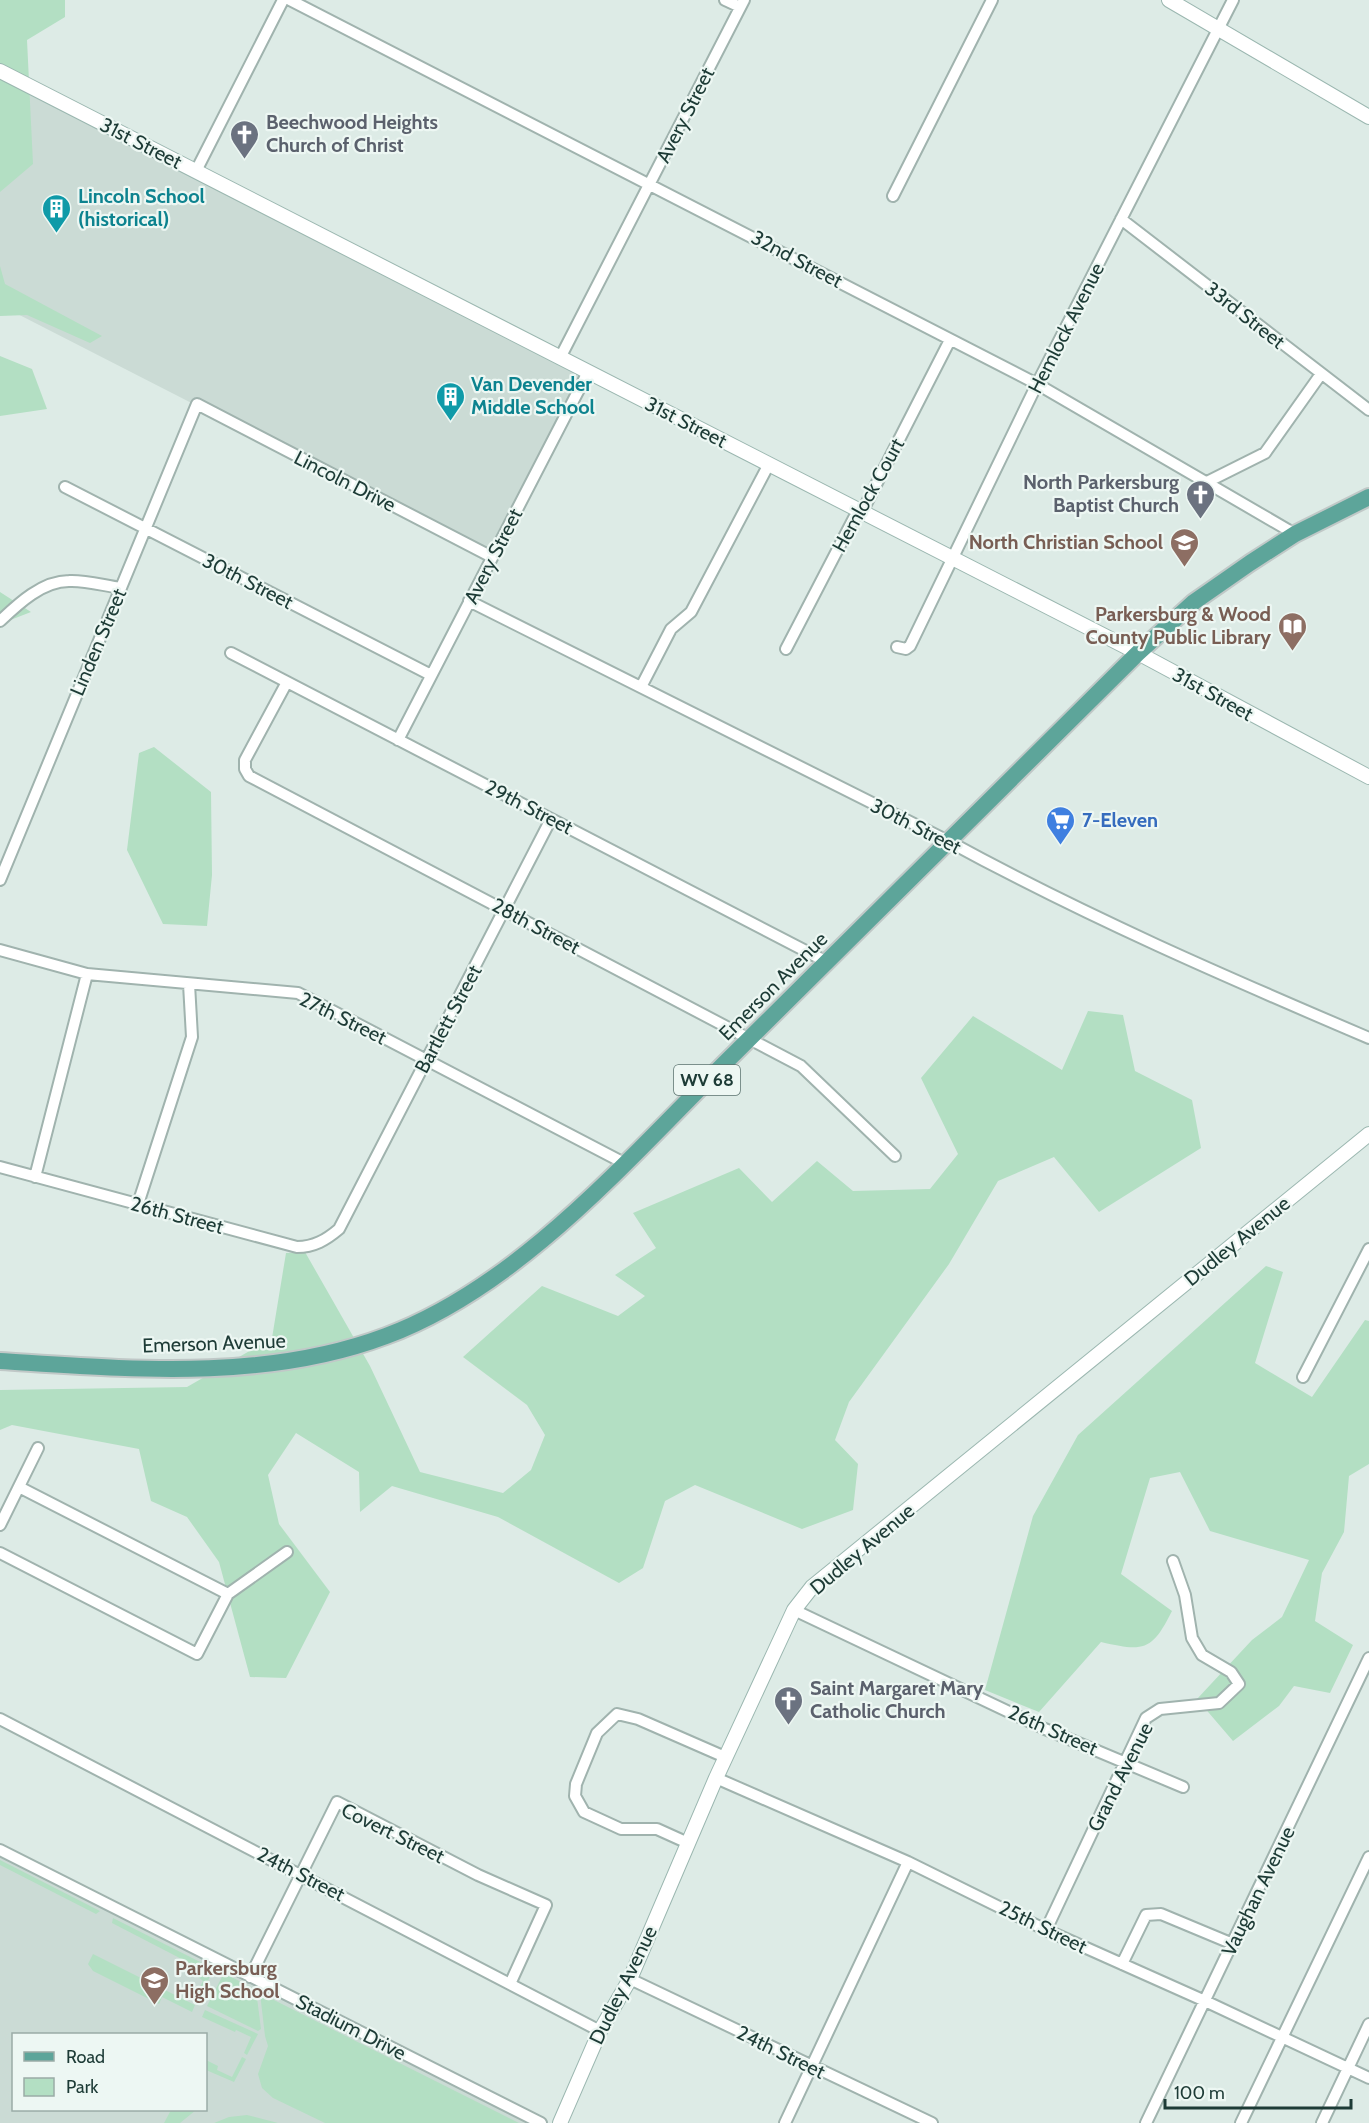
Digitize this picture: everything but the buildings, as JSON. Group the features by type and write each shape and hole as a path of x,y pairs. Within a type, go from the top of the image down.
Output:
{"main road":[{"name":"Emerson Avenue","path":"0,1361 177,1368 271,1365 327,1355 385,1336 440,1313 539,1244 567,1221 1138,653 1194,602 1295,534 1369,497"}],"street":[{"path":"196,171 283,0"},
{"name":"32nd Street","path":"290,0 1037,384 1295,534"},
{"path":"725,0 742,4"},
{"path":"894,196 992,0"},
{"path":"1170,0 1369,117"},
{"name":"Hemlock Avenue","path":"897,647 906,649 910,646 951,557 1037,384 1233,0"},
{"name":"Avery Street","path":"560,358 742,4"},
{"name":"31st Street","path":"0,71 1138,653 1369,777"},
{"name":"33rd Street","path":"1121,219 1369,410"},
{"name":"Hemlock Court","path":"786,649 854,518 862,512 950,340"},
{"name":"Avery Street","path":"398,740 588,372"},
{"path":"1207,482 1265,453 1321,374"},
{"name":"Lincoln Drive","path":"197,404 492,557"},
{"name":"Linden Street","path":"0,880 197,404"},
{"path":"641,687 671,629 691,612 769,464"},
{"name":"30th Street","path":"65,487 431,675"},
{"path":"0,621 18,603 49,585 69,580 121,588"},
{"name":"30th Street","path":"470,601 948,841 1022,882 1172,954 1369,1038"},
{"name":"29th Street","path":"231,653 827,962"},
{"name":"28th Street","path":"287,682 245,760 245,769 249,776 801,1066 895,1156"},
{"name":"Bartlett Street","path":"344,1218 506,910 551,819"},
{"name":"27th Street","path":"0,950 87,974 298,993 624,1163"},
{"path":"34,1177 87,974"},
{"path":"138,1204 192,1038 189,984"},
{"name":"Dudley Avenue","path":"560,2123 600,2031 630,1979 725,1757 794,1610 812,1587 1369,1134"},
{"name":"26th Street","path":"0,1167 297,1247 307,1247 326,1240 339,1229 344,1218"},
{"path":"1303,1377 1369,1249"},
{"path":"0,1525 38,1448"},
{"path":"19,1487 228,1594"},
{"path":"0,1553 197,1654 228,1594 287,1552"},
{"name":"Grand Avenue","path":"1046,1930 1146,1718 1160,1709 1219,1702 1239,1684 1231,1672 1202,1655 1192,1638 1185,1595 1173,1561"},
{"name":"26th Street","path":"794,1610 1045,1728 1183,1787"},
{"name":"Vaughan Avenue","path":"1146,2123 1369,1658"},
{"path":"688,1843 657,1829 621,1829 584,1812 575,1796 576,1784 597,1733 617,1714 638,1719 725,1757"},
{"name":"24th Street","path":"0,1719 600,2031"},
{"name":"25th Street","path":"716,1778 908,1862 1046,1930 1369,2078"},
{"name":"Covert Street","path":"250,1977 337,1802 478,1875 546,1905 510,1984"},
{"name":"Stadium Drive","path":"0,1850 541,2123"},
{"path":"1240,2123 1369,1857"},
{"path":"785,2123 908,1862"},
{"path":"1122,1964 1146,1915 1161,1914 1233,1944"},
{"name":"24th Street","path":"630,1979 932,2123"},
{"path":"1322,2123 1369,2024"}],"shaded area":[{"path":"0,71 588,372 492,557 0,305"},
{"name":"Parkersburg High School","path":"0,1850 541,2123 0,2123"}],"green space":[{"path":"0,0 65,0 65,17 27,40 33,164 0,192"},
{"path":"0,266 5,284 102,336 90,343 27,315 0,316"},
{"path":"0,356 32,369 47,409 0,416"},
{"path":"0,592 31,612 0,624"},
{"path":"154,747 211,792 212,875 207,926 163,924 127,850 139,753"},
{"path":"1088,1011 1123,1015 1135,1071 1192,1100 1201,1148 1099,1212 1054,1157 998,1181 949,1264 849,1402 835,1440 858,1464 853,1510 802,1529 695,1485 665,1501 643,1568 619,1583 498,1517 392,1486 360,1512 359,1472 296,1433 268,1475 279,1524 330,1592 286,1678 250,1677 219,1562 187,1517 151,1501 139,1449 12,1425 0,1430 0,1390 187,1387 272,1338 286,1253 305,1252 370,1366 420,1472 503,1493 531,1470 545,1435 527,1405 463,1357 542,1286 618,1316 645,1296 615,1275 656,1248 633,1213 739,1168 772,1202 817,1161 853,1191 930,1189 958,1154 921,1078 973,1016 1062,1070"},
{"path":"1266,1266 1283,1272 1255,1363 1312,1397 1365,1320 1369,1321 1369,1464 1349,1476 1344,1532 1322,1573 1315,1621 1353,1645 1330,1693 1294,1686 1279,1706 1233,1741 1197,1699 1252,1640 1282,1617 1309,1560 1210,1531 1180,1472 1150,1478 1121,1574 1172,1611 1159,1634 1152,1641 1137,1647 1101,1642 1039,1712 985,1690 1033,1516 1078,1435"},
{"path":"0,1860 100,1911 96,1914 0,1865"},
{"path":"113,1918 214,1969 197,2002 189,1997 194,1989 198,1991 203,1981 196,1975 199,1968 112,1923"},
{"path":"93,1954 195,2005 192,2012 162,1997 159,2004 93,1971 88,1964"},
{"path":"224,1973 256,1990 261,2029 258,2031 207,2006"},
{"path":"260,1993 519,2123 325,2123 273,2098 262,2088 258,2074 268,2046"},
{"path":"205,2010 258,2034 247,2055 244,2053 251,2037 202,2017"},
{"path":"242,2057 246,2059 234,2082 207,2070 207,2060 218,2066 217,2070 232,2077"},
{"path":"170,2111 195,2111 180,2123 164,2123"},
{"path":"247,2115 278,2123 214,2123 229,2117"}],"place":[{"name":"Beechwood Heights Church of Christ","path":"245,160"},
{"name":"Lincoln School (historical)","path":"57,234"},
{"name":"Van Devender Middle School","path":"450,422"},
{"name":"North Parkersburg Baptist Church","path":"1200,520"},
{"name":"North Christian School","path":"1184,568"},
{"name":"Parkersburg & Wood County Public Library","path":"1292,652"},
{"name":"7-Eleven","path":"1061,846"},
{"name":"Saint Margaret Mary Catholic Church","path":"789,1726"},
{"name":"Parkersburg High School","path":"154,2006"}]}
